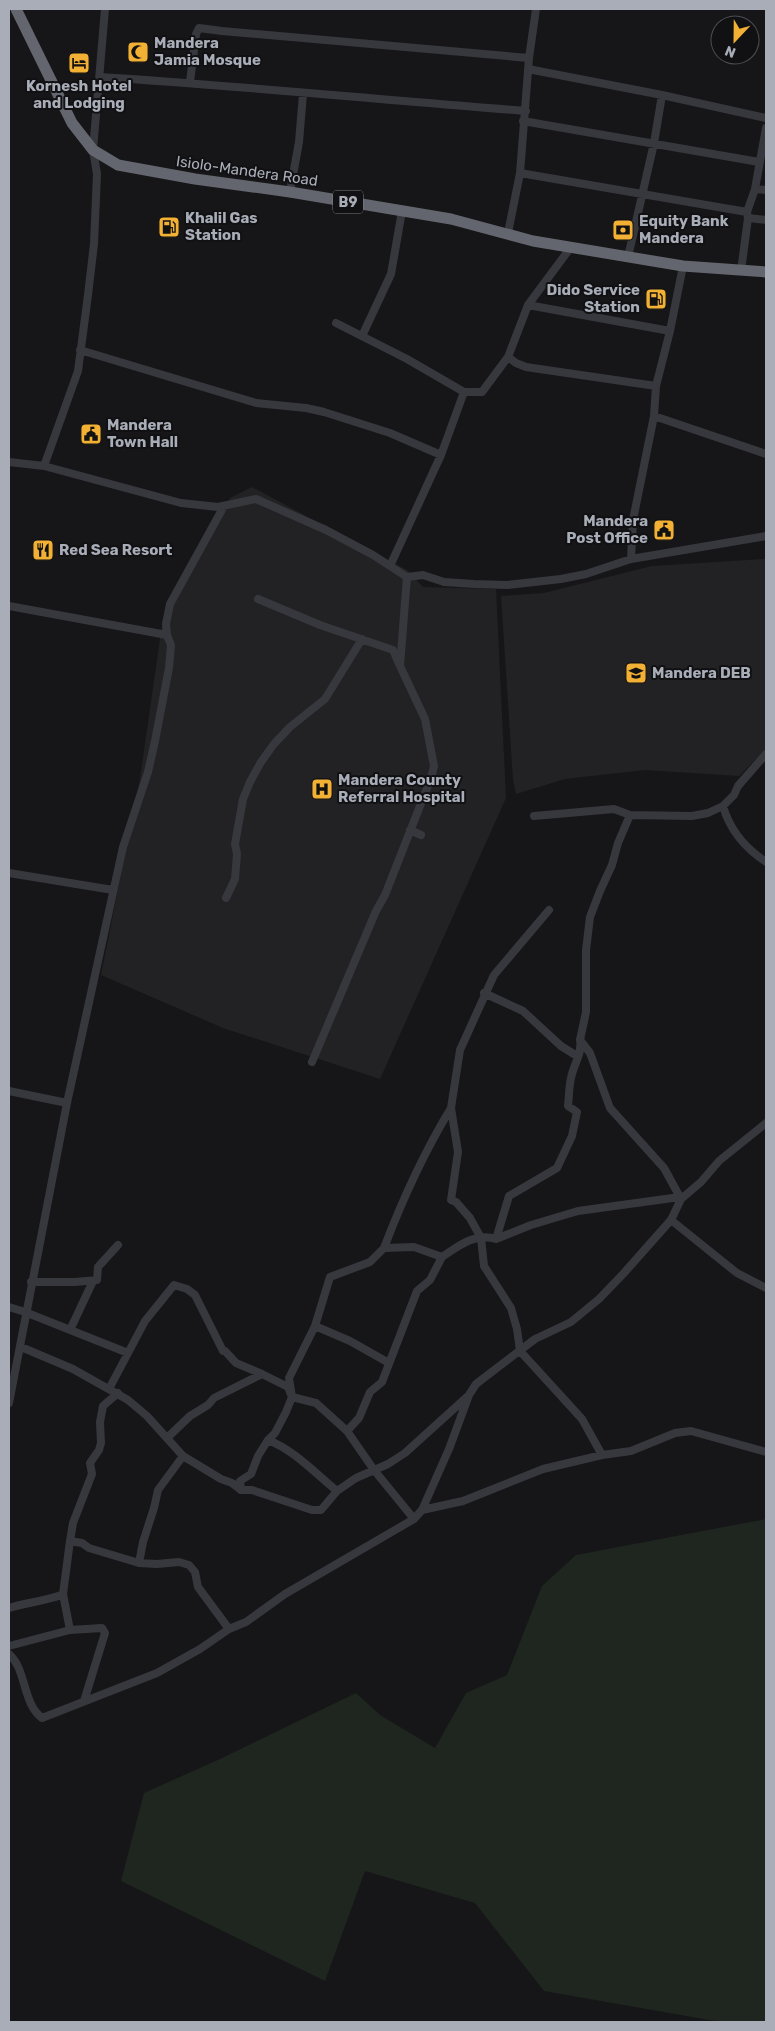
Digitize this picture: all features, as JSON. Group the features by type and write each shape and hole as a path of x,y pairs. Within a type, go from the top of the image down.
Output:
{"highway":[{"name":"Isiolo-Mandera Road","path":"16,9 72,123 93,150 118,164 134,169 195,180 290,192 450,219 534,241 628,257 682,266 766,272"}],"street":[{"path":"24,9 25,29"},
{"path":"44,466 78,371 94,244 97,174 93,150 105,9"},
{"path":"508,233 520,173 529,58 536,9"},
{"path":"190,82 196,34 199,28 529,58"},
{"path":"528,69 662,95 766,118"},
{"path":"100,77 190,82 303,94 526,111"},
{"path":"290,192 299,142 303,94"},
{"path":"628,257 654,143 662,95"},
{"path":"523,121 759,162"},
{"path":"741,271 748,215 755,189 766,128"},
{"path":"520,173 641,194 766,220"},
{"path":"755,189 766,190"},
{"path":"362,336 391,274 402,211"},
{"path":"336,324 362,336 464,392 482,392 508,357 528,305 571,247"},
{"path":"631,559 634,520 654,416 656,386 670,331 682,266"},
{"path":"528,305 670,331"},
{"path":"80,350 242,400 324,412 390,433 441,455"},
{"path":"508,357 526,367 656,386"},
{"path":"390,566 441,455 464,392"},
{"path":"654,416 766,454"},
{"path":"9,462 44,466 181,503 199,506 224,506 256,499 326,530 407,577 423,575 444,582 524,584 578,576 631,559 766,536"},
{"path":"9,1403 21,1347 25,1312 67,1103 122,847 148,772 155,741 169,668 171,645 167,635 166,624 170,604 224,506"},
{"path":"400,666 407,577"},
{"path":"258,600 294,615 393,650 425,719 434,766 385,895 368,928 312,1062"},
{"path":"9,606 167,635"},
{"path":"226,898 235,879 237,854 235,844 243,799 250,782 274,744 290,727 325,699 362,639"},
{"path":"534,816 614,809 630,815 692,816 708,813 723,806 734,795 738,786 766,754"},
{"path":"723,806 727,820 740,841 753,854 766,862"},
{"path":"496,1239 509,1196 557,1168 572,1136 577,1112 568,1106 571,1078 582,1046 580,1040 586,1012 586,950 590,917 630,815"},
{"path":"410,830 421,835"},
{"path":"9,873 113,890"},
{"path":"549,910 501,964 484,994 460,1050 451,1108 458,1152 451,1200 456,1202 470,1218 481,1238 484,1266 512,1308 520,1351 582,1419 602,1455"},
{"path":"484,994 523,1011 561,1046 578,1056"},
{"path":"580,1040 590,1053 610,1108 664,1168 680,1198"},
{"path":"9,1091 67,1103"},
{"path":"240,1490 240,1481 251,1474 258,1456 275,1433 292,1397 289,1378 315,1326 330,1277 370,1262 384,1248 410,1183 428,1146 451,1108"},
{"path":"347,1431 359,1418 370,1392 382,1382 417,1291 430,1280 442,1257 464,1242 487,1236 496,1239 531,1225 578,1211 680,1198 701,1182 719,1162 766,1123"},
{"path":"9,1654 20,1670 37,1715 42,1718 157,1673 200,1649 229,1629 246,1622 285,1594 414,1519 422,1510 449,1449 469,1395 476,1384 536,1340 571,1322 599,1299 671,1220 680,1198"},
{"path":"671,1220 737,1273 766,1288"},
{"path":"70,1330 93,1281 97,1280 98,1267 118,1245"},
{"path":"384,1248 414,1247 442,1257"},
{"path":"32,1282 93,1281"},
{"path":"109,1388 151,1312 174,1285 187,1289 195,1295 222,1351 236,1363 288,1387 292,1397"},
{"path":"9,1307 128,1353"},
{"path":"315,1326 350,1340 389,1363"},
{"path":"21,1347 73,1369 109,1388 147,1416 168,1437 183,1456 232,1483 240,1490 252,1490 303,1508 321,1510 337,1491 356,1478 388,1464 405,1453 469,1395"},
{"path":"168,1437 190,1416 208,1405 214,1398 262,1374"},
{"path":"70,1630 63,1594 73,1523 92,1474 90,1463 99,1450 101,1443 100,1422 103,1406 118,1394"},
{"path":"292,1397 316,1403 347,1431 374,1470 414,1519"},
{"path":"422,1510 462,1501 542,1469 602,1455 631,1451 676,1434 691,1431 766,1452"},
{"path":"268,1440 299,1459 337,1491"},
{"path":"139,1563 158,1490 183,1456"},
{"path":"70,1541 82,1543 88,1548 139,1563 179,1562 189,1565 195,1572 198,1587 229,1629"},
{"path":"9,1608 63,1594"},
{"path":"9,1646 70,1630 102,1628 105,1633 84,1701"}],"shaded area":[{"name":"Mandera County Referral Hospital","path":"252,487 407,570 423,587 496,589 506,798 380,1079 223,1028 101,975 140,779 163,618 230,498"},
{"name":"Mandera DEB","path":"766,559 766,749 739,776 645,770 565,779 516,794 513,780 501,596 544,593 652,566"},
{"path":"766,1519 766,2022 709,2020 544,1991 475,1903 365,1871 325,1981 121,1881 144,1793 220,1759 356,1693 380,1715 435,1748 466,1693 507,1675 542,1586 576,1555"}],"place":[{"name":"Mandera Jamia Mosque","path":"138,52"},
{"name":"Kornesh Hotel and Lodging","path":"79,63"},
{"name":"Khalil Gas Station","path":"169,227"},
{"name":"Equity Bank Mandera","path":"623,230"},
{"name":"Dido Service Station","path":"656,299"},
{"name":"Mandera Town Hall","path":"91,434"},
{"name":"Mandera Post Office","path":"664,530"},
{"name":"Red Sea Resort","path":"43,550"},
{"name":"Mandera DEB","path":"636,673"},
{"name":"Mandera County Referral Hospital","path":"322,789"}]}
